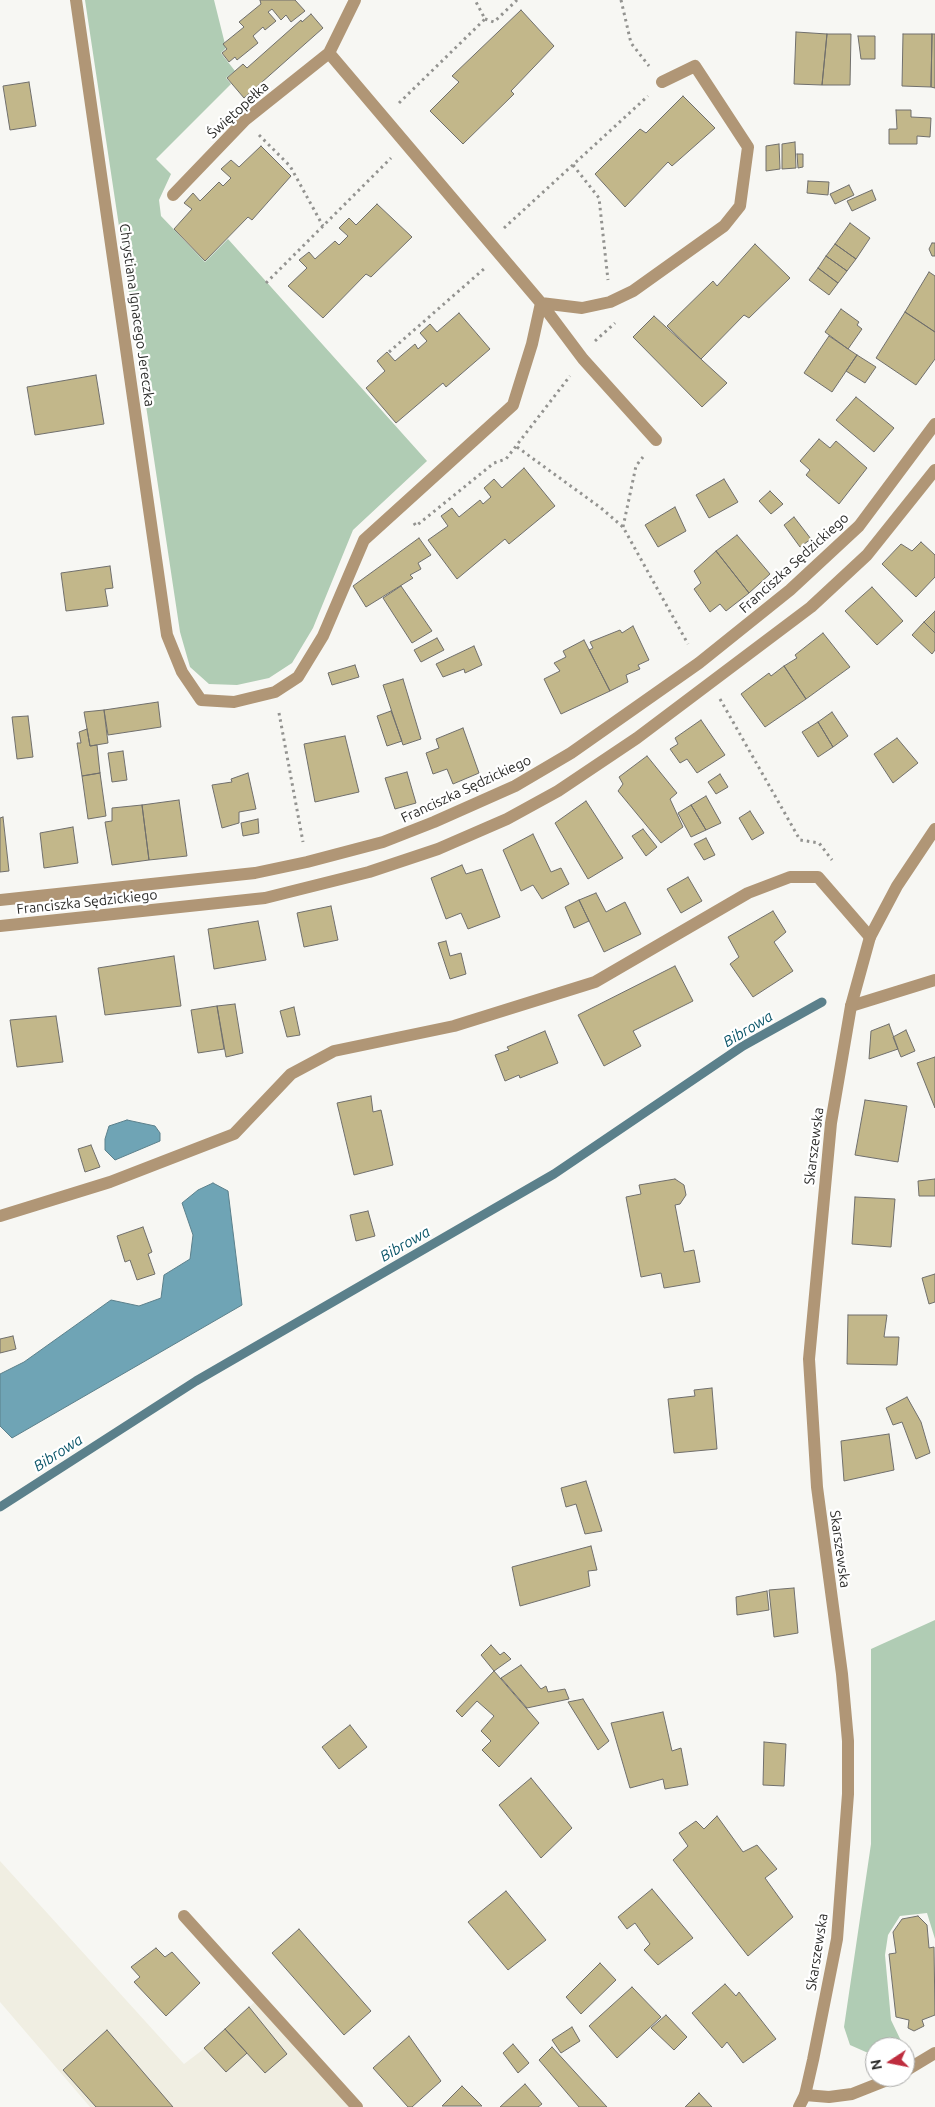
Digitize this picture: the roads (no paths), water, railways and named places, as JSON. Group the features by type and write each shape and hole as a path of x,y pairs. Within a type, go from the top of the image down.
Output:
{"street":[{"name":"Chrystiana Ignacego Jereczka","path":"76,0 167,635 182,672 201,700 234,702 275,692 298,677 323,636 364,540 513,405 532,344 541,303"},
{"path":"355,0 329,53 499,256 541,303 583,359 656,440"},
{"name":"Świętopełka","path":"173,195 245,120 329,53"},
{"path":"541,303 582,308 610,302 633,291 724,226 740,206 748,147 695,66 662,82"},
{"name":"Franciszka Sędzickiego","path":"0,900 255,874 382,842 434,822 515,786 572,753 699,663 790,590 860,526 935,424"},
{"name":"Franciszka Sędzickiego","path":"0,926 265,898 378,869 438,849 507,819 558,791 637,738 811,607 867,555 935,470"},
{"name":"Skarszewska","path":"799,2107 805,2095 836,1939 848,1794 848,1741 842,1674 817,1487 809,1359 831,1123 851,1006 870,937 897,886 935,829"},
{"path":"0,1216 110,1182 234,1134 291,1074 334,1051 454,1026 595,982 748,893 790,877 818,877 870,937"},
{"path":"851,1006 935,980"},
{"path":"184,1916 356,2107"},
{"path":"915,2065 935,2052"},
{"path":"805,2095 829,2097 852,2094 869,2087"}],"water":[{"path":"127,1120 155,1126 160,1133 160,1141 115,1160 105,1150 105,1139 109,1126"},
{"path":"213,1183 228,1191 242,1305 12,1438 0,1426 0,1374 24,1362 111,1300 139,1306 161,1298 164,1275 190,1259 193,1235 182,1203 198,1190"}],"waterway":[{"name":"Bibrowa","path":"0,1507 196,1381 554,1174 743,1046 822,1002"}]}
